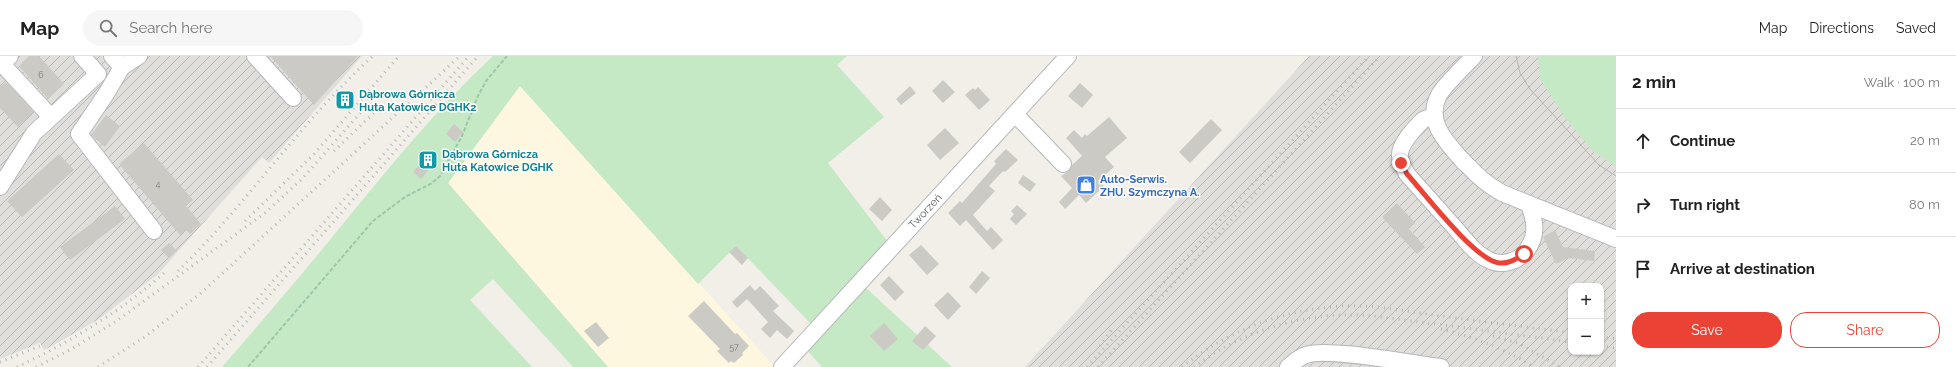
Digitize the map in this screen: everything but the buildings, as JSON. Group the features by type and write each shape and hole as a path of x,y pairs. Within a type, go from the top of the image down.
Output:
{"street":[{"path":"10,56 2,64 51,117"},
{"path":"0,187 34,133 98,74 82,56"},
{"path":"139,56 117,62 106,94 79,134 154,231"},
{"path":"255,56 293,98"},
{"name":"Tworzeń","path":"782,367 1068,56"},
{"path":"1474,56 1439,95 1434,110 1438,131 1444,140 1486,184 1528,204 1616,239"},
{"path":"1015,114 1063,164"},
{"path":"1435,116 1424,119 1405,142 1401,148 1401,163 1407,174 1474,249 1488,260 1499,263 1510,262 1524,254 1531,244 1535,234 1534,220 1528,204"},
{"path":"1288,367 1306,355 1318,353 1341,354 1441,367"}],"path":[{"path":"248,367 373,221 405,197 432,183 440,176 462,136 478,96 486,81 507,56"}],"shaded area":[{"path":"0,56 362,56 269,163 262,157 158,274 99,319 50,347 44,350 40,343 0,359"},
{"path":"1309,56 1616,56 1616,367 1025,367"},
{"path":"520,86 773,365 772,367 608,367 448,183"}],"green space":[{"path":"493,56 847,56 837,65 884,117 828,163 888,242 812,325 736,246 698,284 520,86 448,183 608,367 573,367 493,279 470,300 532,367 222,367 295,282 412,140 472,76"},
{"path":"1538,56 1616,56 1616,167 1593,151 1566,119 1540,79"},
{"path":"865,287 952,367 822,367 806,349"}],"tram line":[{"path":"1516,56 1520,73 1530,89 1599,165 1616,176"}],"railway":[{"path":"178,271 227,218 322,108 373,56"},
{"path":"245,221 314,154 399,56"},
{"path":"98,367 146,336 201,293 460,56"},
{"path":"198,367 469,56"},
{"path":"207,367 478,56"},
{"path":"1087,367 1369,56"},
{"path":"1098,367 1380,56"},
{"path":"334,151 380,107"},
{"path":"36,367 70,350 115,322 265,213 303,178 363,110"},
{"path":"17,367 75,337 94,325 130,301 164,273"},
{"path":"1182,367 1218,342 1257,324 1298,312 1341,306 1379,307 1568,333"},
{"path":"1194,367 1228,346 1265,329 1284,323 1324,316 1355,315 1378,317 1568,342"},
{"path":"1100,346 1112,329"},
{"path":"1441,329 1489,344 1534,367"},
{"path":"1493,336 1518,343 1560,367"},
{"path":"1604,337 1616,339"},
{"path":"0,362 40,346"},
{"path":"1604,346 1616,348"}],"place":[{"name":"Dąbrowa Górnicza Huta Katowice DGHK2","path":"345,100"},
{"name":"Dąbrowa Górnicza Huta Katowice DGHK","path":"428,160"},
{"name":"Auto-Serwis. ZHU. Szymczyna A.","path":"1086,185"}],"route":[{"path":"1401,163 1407,174 1474,249 1488,260 1499,263 1510,262 1524,254"}]}
